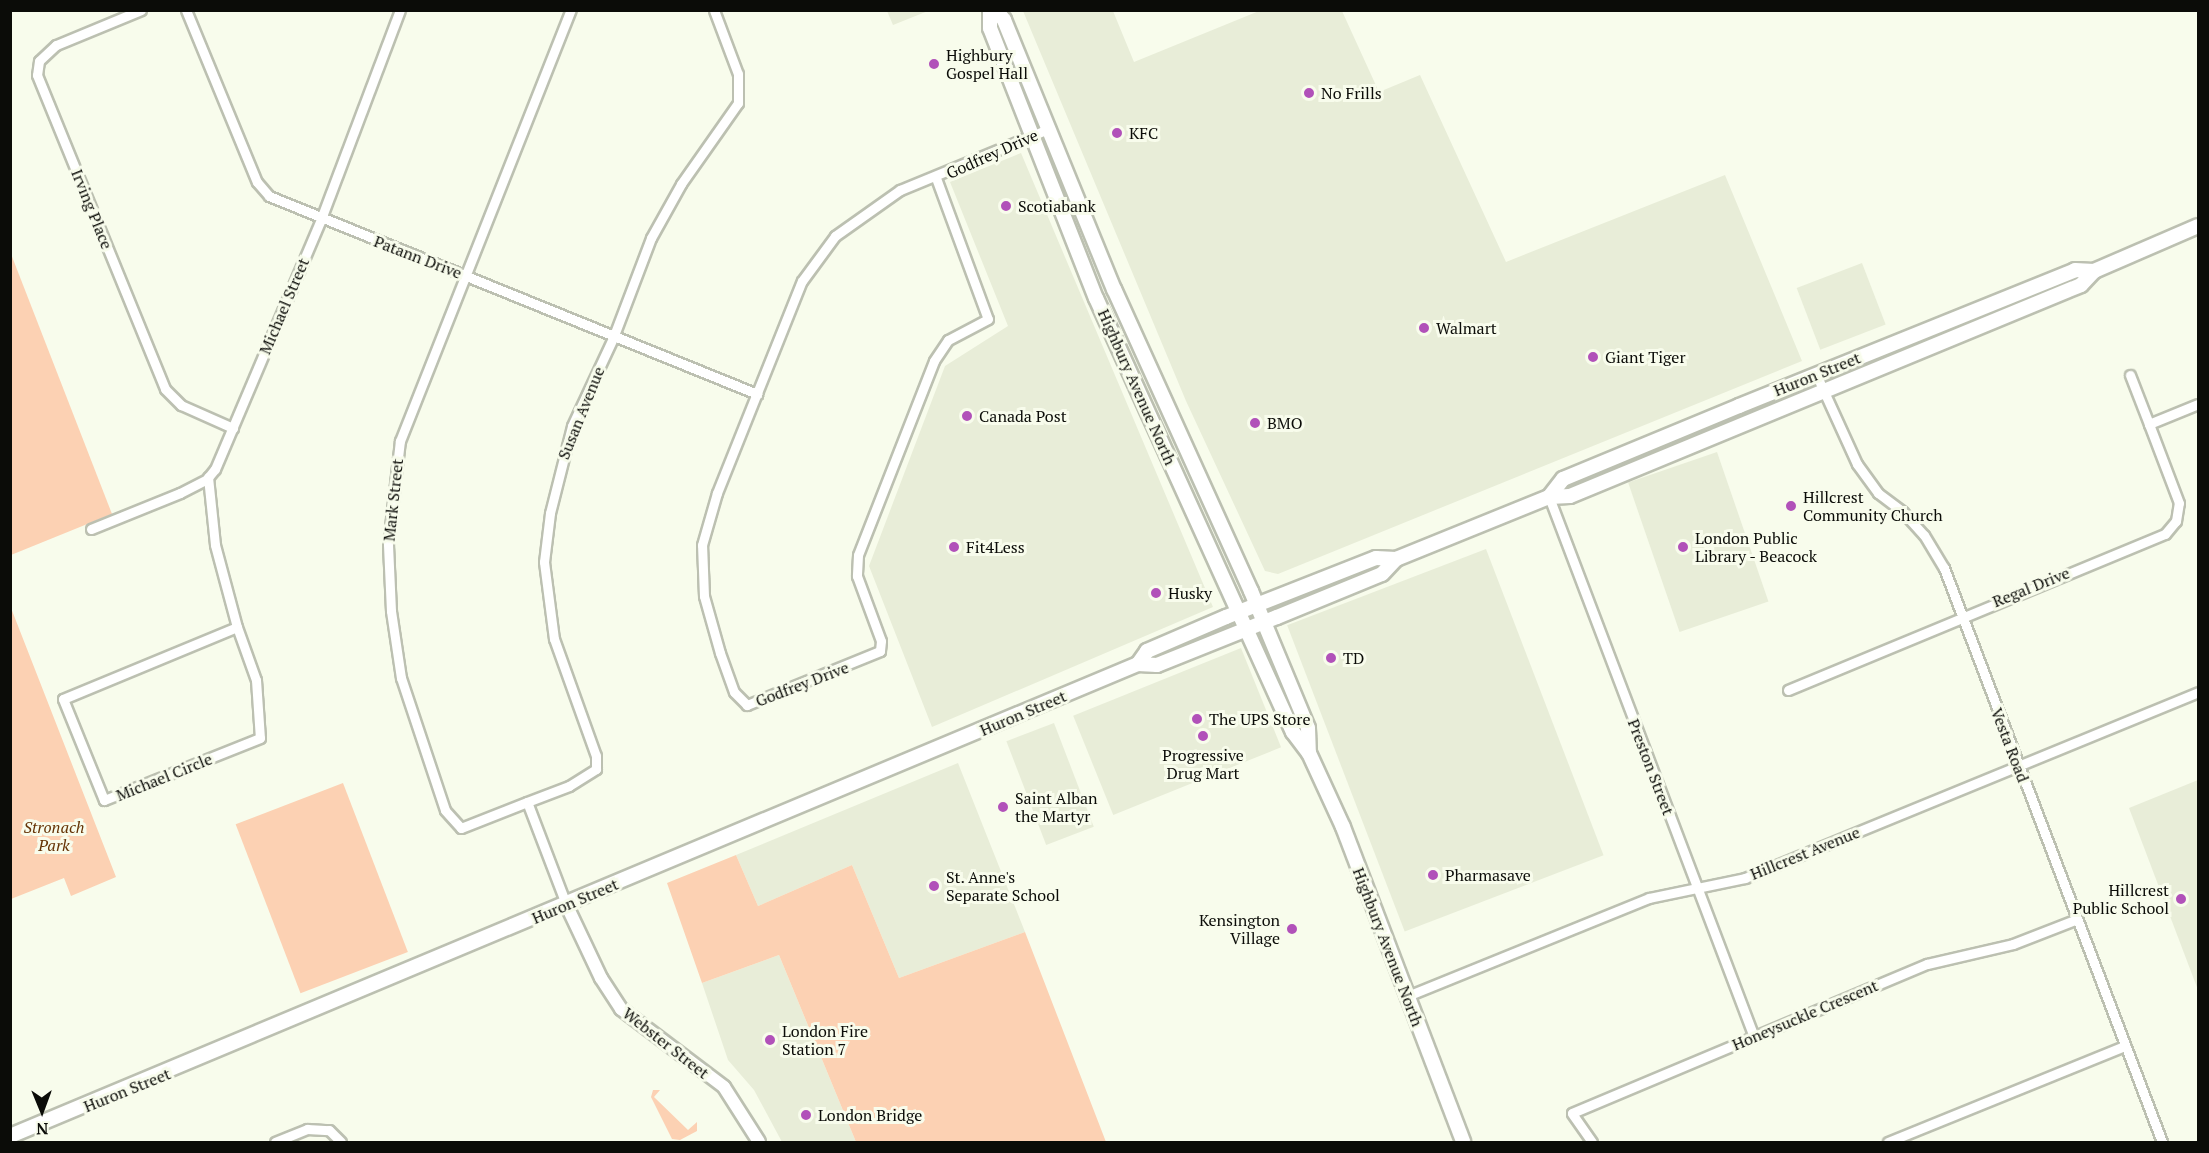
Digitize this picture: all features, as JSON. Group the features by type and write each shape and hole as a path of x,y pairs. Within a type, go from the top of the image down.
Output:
{"main road":[{"name":"Highbury Avenue North","path":"990,10 990,28 1096,298 1293,732 1309,753 1343,827 1405,997 1463,1143"},
{"name":"Highbury Avenue North","path":"996,10 1004,20 1114,289 1257,606 1308,728 1309,753"},
{"name":"Huron Street","path":"10,1136 1138,664 1157,664 1248,629 1382,574 1396,559 1549,497 1570,496 2081,285 2094,271 2199,226"},
{"name":"Huron Street","path":"1549,497 1563,479 1816,374 2075,270 2094,271"},
{"name":"Huron Street","path":"1138,664 1147,651 1239,612 1376,558 1396,559"}],"street":[{"name":"Irving Place","path":"141,10 56,45 39,61 37,75 165,389 181,405 233,428"},
{"name":"Patann Drive","path":"186,10 257,182 269,196 613,338 757,394"},
{"name":"Michael Street","path":"208,477 233,428 321,219 400,10"},
{"name":"Mark Street","path":"527,802 461,828 454,824 445,810 401,678 391,611 388,544 400,441 571,10"},
{"name":"Susan Avenue","path":"527,802 569,786 596,769 596,756 554,639 544,562 560,463 572,426 613,338 651,238 681,184 738,103 738,74 714,10"},
{"name":"Godfrey Drive","path":"936,178 988,319 948,340 934,361 858,555 858,576 881,641 880,651 747,705 734,692 720,653 704,596 702,545 757,394 802,281 836,236 900,190 936,178 1048,129"},
{"name":"Vesta Road","path":"1816,374 1857,464 1878,493 1903,512 1924,535 1944,568 1960,616 2162,1143"},
{"name":"Regal Drive","path":"1788,690 1960,616 2165,534 2176,520 2179,503 2130,375"},
{"path":"2149,424 2199,404"},
{"path":"91,529 180,493 208,477"},
{"name":"Michael Circle","path":"208,477 215,545 237,627 256,680 260,738 104,800 63,699 237,627"},
{"name":"Preston Street","path":"1549,497 1754,1036"},
{"name":"Hillcrest Avenue","path":"1405,997 1649,898 1744,878 2199,692"},
{"path":"527,802 566,904"},
{"name":"Webster Street","path":"566,904 601,978 621,1009 724,1087 759,1143"},
{"name":"Honeysuckle Crescent","path":"1592,1143 1572,1113 1927,964 2013,944 2077,919"},
{"path":"1888,1143 2125,1046"},
{"path":"275,1143 307,1129 330,1130 341,1143"}],"shaded area":[{"path":"887,11 928,11 893,25"},
{"path":"1023,11 1113,11 1134,62 1259,11 1342,11 1379,92 1420,75 1506,262 1725,175 1802,361 1278,574 1265,571 1186,401"},
{"path":"1021,153 1213,607 932,727 869,566 945,366 1008,326 950,182"},
{"path":"1862,263 1886,325 1820,350 1797,288"},
{"path":"1717,452 1768,601 1680,632 1628,483"},
{"path":"1486,549 1604,855 1405,932 1287,625"},
{"path":"1241,648 1281,747 1113,815 1073,716"},
{"path":"1054,723 1094,827 1046,845 1006,741"},
{"name":"St. Anne's Separate School","path":"958,763 1025,932 899,978 852,865 758,906 736,855"},
{"name":"Hillcrest Public School","path":"2198,780 2198,990 2129,808"},
{"path":"779,955 856,1142 782,1142 754,1090 728,1060 702,983"}],"green space":[{"path":"11,254 112,514 10,555"},
{"name":"Stronach Park","path":"11,608 116,877 71,896 64,878 11,899"},
{"path":"343,783 408,952 301,993 236,824"},
{"path":"736,855 758,906 852,865 899,978 1025,932 1106,1142 856,1142 779,955 702,983 667,883"},
{"path":"653,1090 660,1090 654,1097 688,1130 697,1122 697,1131 680,1140 672,1139 651,1097"}],"place":[{"name":"Highbury Gospel Hall","path":"934,64"},
{"name":"No Frills","path":"1309,93"},
{"name":"KFC","path":"1117,133"},
{"name":"Scotiabank","path":"1006,206"},
{"name":"Walmart","path":"1424,328"},
{"name":"Giant Tiger","path":"1593,357"},
{"name":"Canada Post","path":"967,416"},
{"name":"BMO","path":"1255,423"},
{"name":"Hillcrest Community Church","path":"1791,506"},
{"name":"Fit4Less","path":"954,547"},
{"name":"London Public Library - Beacock","path":"1683,547"},
{"name":"Husky","path":"1156,593"},
{"name":"TD","path":"1331,658"},
{"name":"The UPS Store","path":"1197,719"},
{"name":"Progressive Drug Mart","path":"1203,736"},
{"name":"Saint Alban the Martyr","path":"1003,807"},
{"name":"Pharmasave","path":"1433,875"},
{"name":"St. Anne's Separate School","path":"934,886"},
{"name":"Hillcrest Public School","path":"2181,899"},
{"name":"Kensington Village","path":"1292,929"},
{"name":"London Fire Station 7","path":"770,1040"},
{"name":"London Bridge","path":"806,1115"}]}
